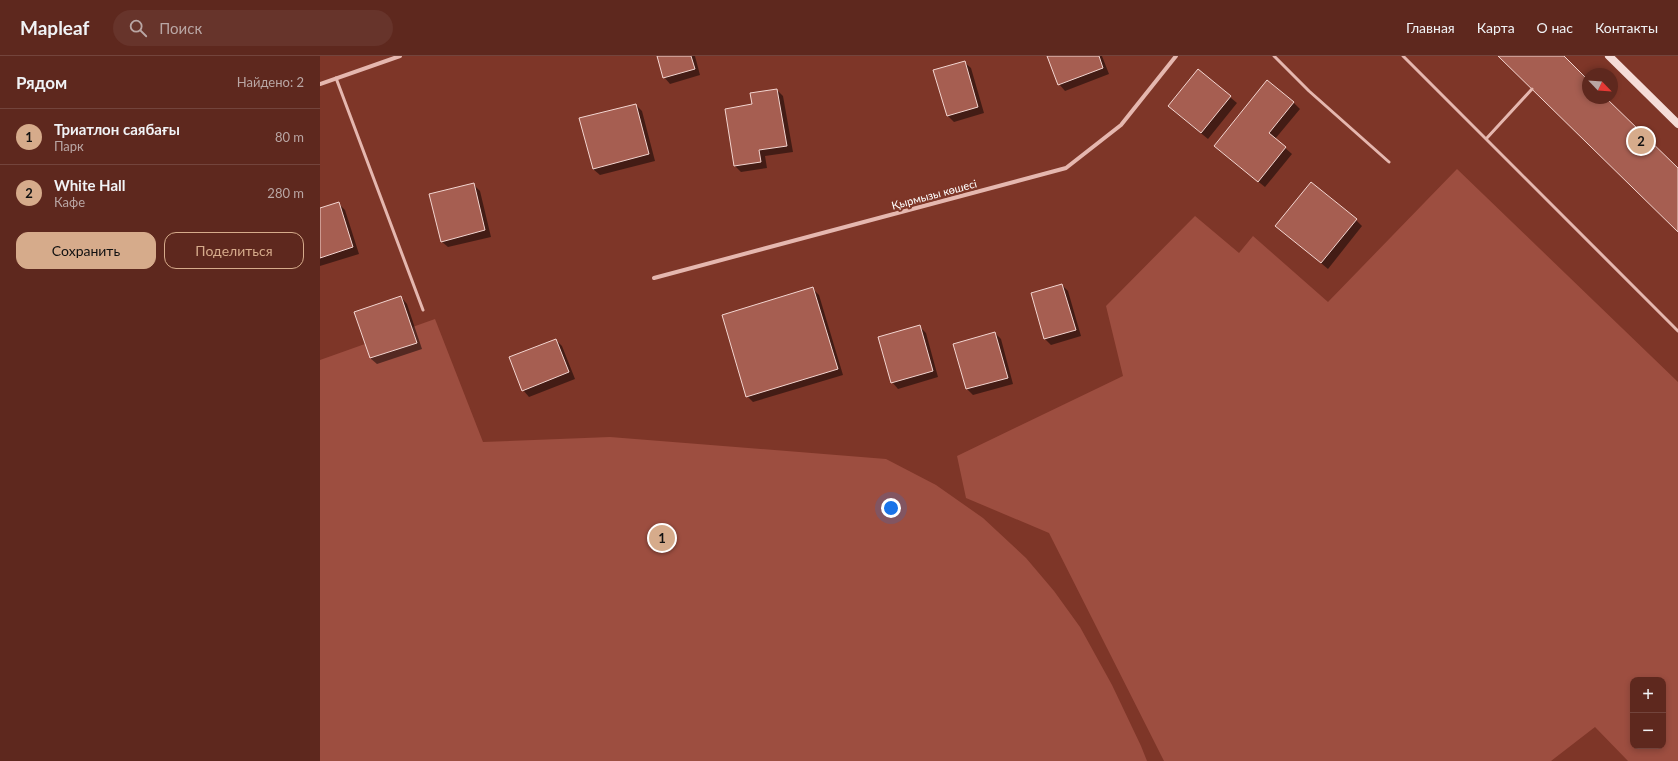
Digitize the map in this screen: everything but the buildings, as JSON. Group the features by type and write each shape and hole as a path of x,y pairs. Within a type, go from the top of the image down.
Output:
{"street":[{"path":"320,84 400,56"},
{"name":"Қырмызы көшесі","path":"654,278 1066,168 1121,126 1176,56"},
{"path":"1609,56 1678,124"}],"lane":[{"path":"1274,56 1309,91 1389,162"},
{"path":"1404,56 1678,331"},
{"path":"336,78 423,310"},
{"path":"1486,139 1532,89"}],"shaded area":[{"path":"1457,169 1678,382 1678,761 1628,761 1595,727 1551,761 1164,761 1049,533 966,498 957,456 1123,376 1106,306 1195,216 1239,253 1253,236 1328,302"},
{"path":"435,319 483,442 610,437 886,459 936,485 983,518 1026,558 1054,591 1080,627 1112,685 1147,761 320,761 320,360"}],"place":[{"name":"White Hall","path":"1641,141"},
{"name":"Триатлон саябағы","path":"662,538"}]}
